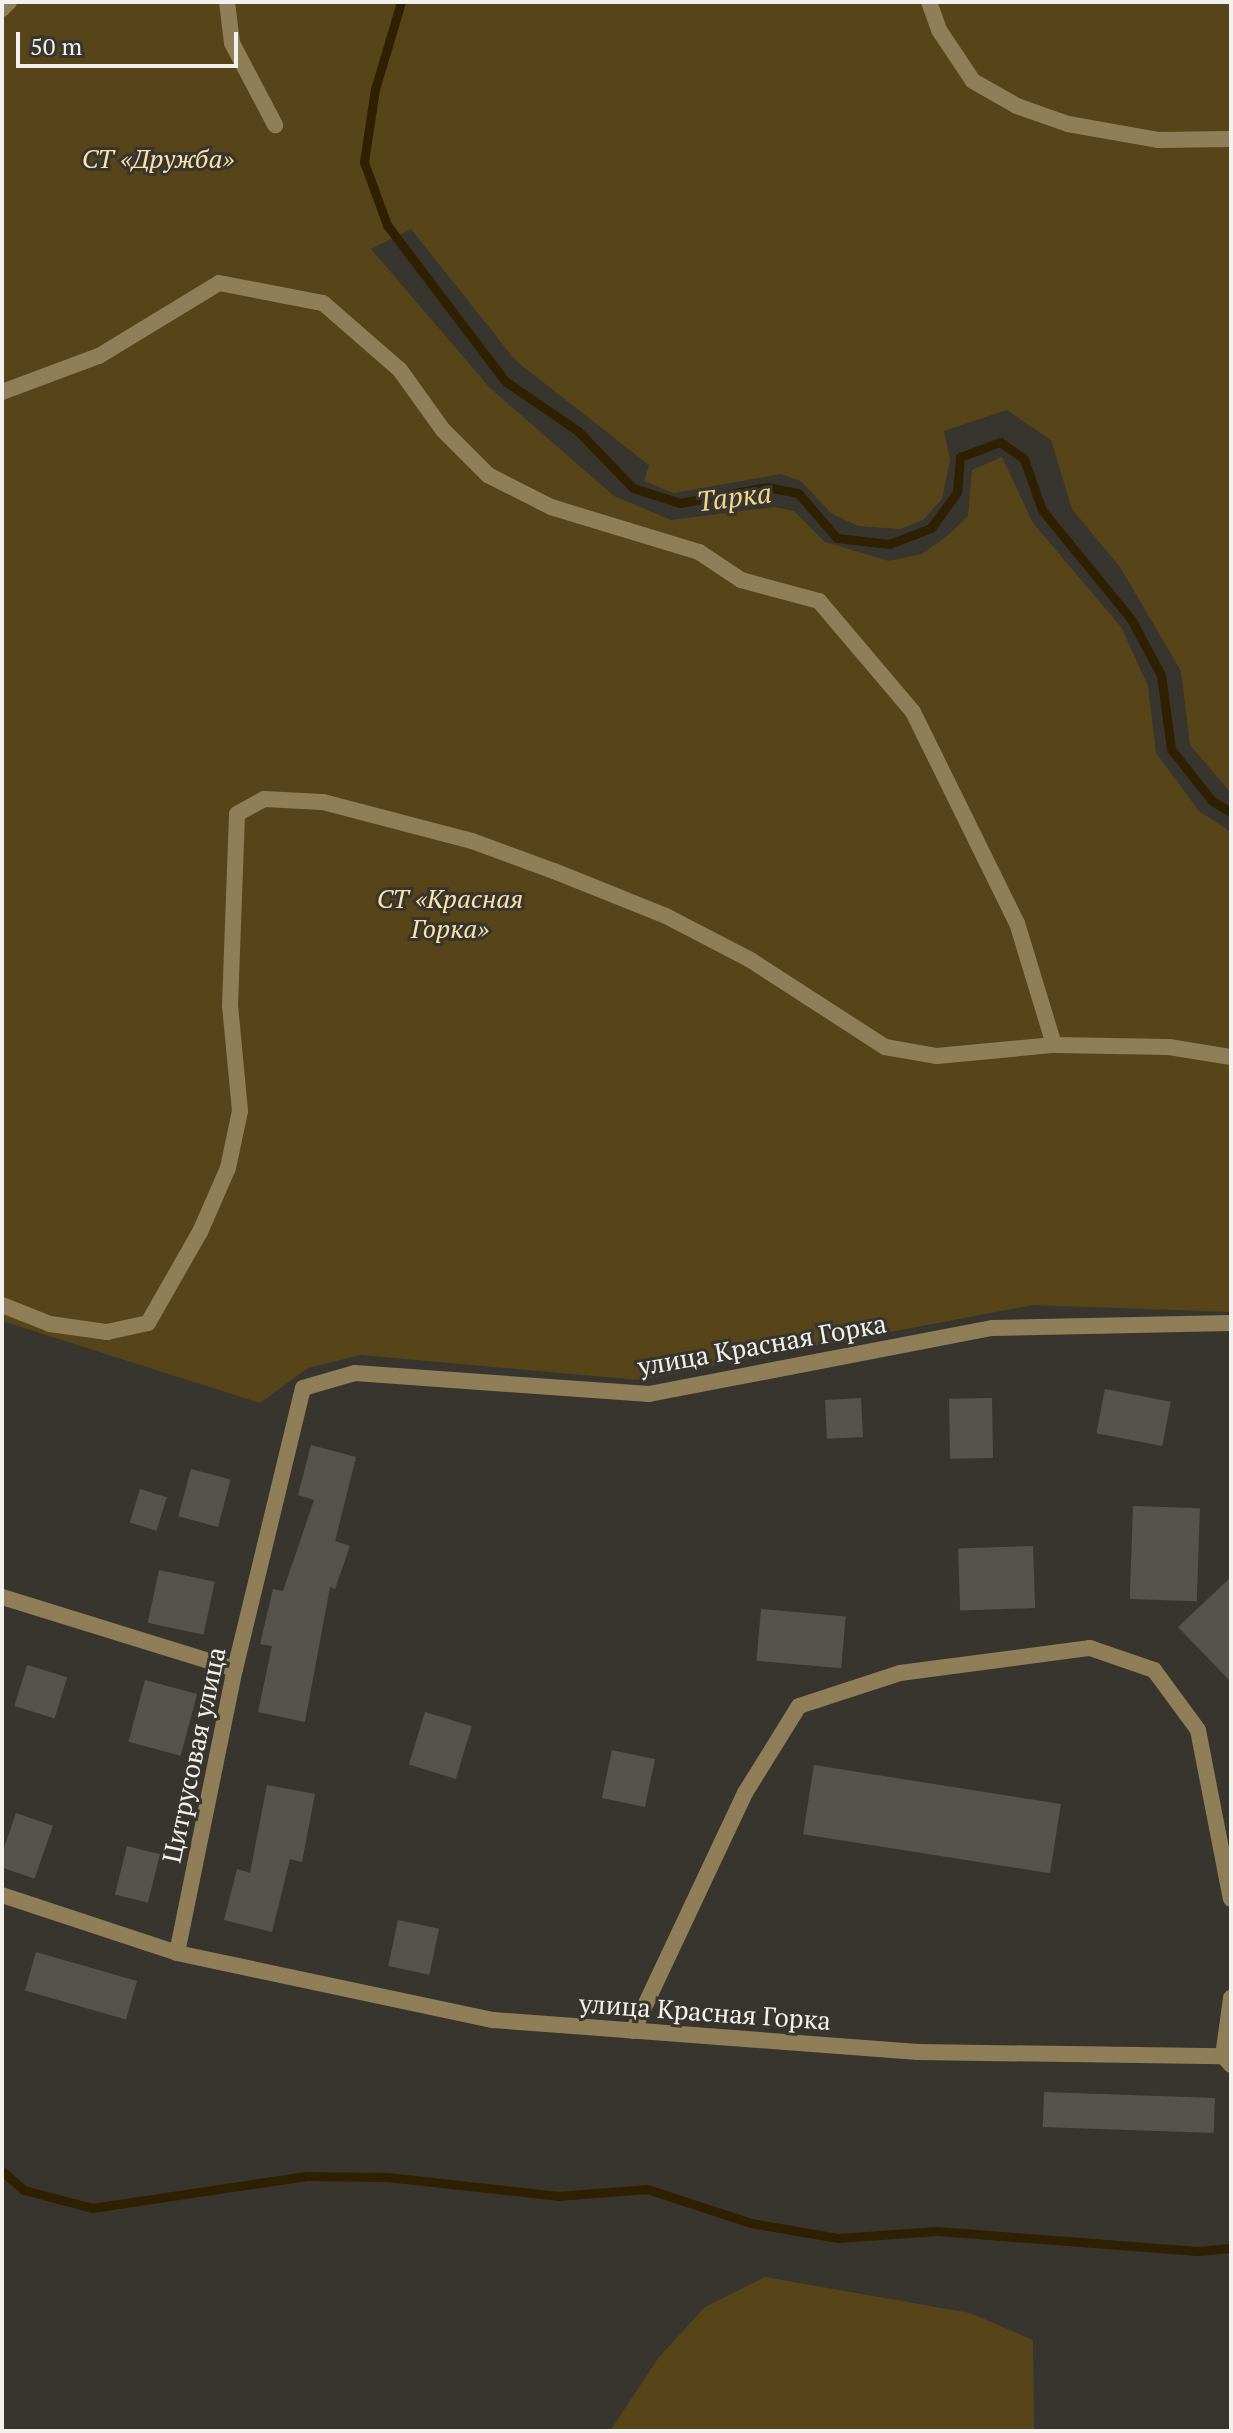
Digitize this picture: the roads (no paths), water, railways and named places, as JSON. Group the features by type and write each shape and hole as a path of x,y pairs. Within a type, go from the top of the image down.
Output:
{"street":[{"path":"2,9 9,2"},
{"path":"227,2 232,43 275,125"},
{"path":"929,2 939,30 973,81 1017,106 1068,124 1158,140 1231,139"},
{"path":"2,392 99,356 219,283 323,303 400,370 443,430 488,475 551,507 699,552 741,580 819,601 913,712 1017,923 1054,1045"},
{"path":"2,1305 50,1324 107,1332 148,1323 200,1232 228,1168 240,1111 230,1006 237,814 264,799 323,802 472,841 554,871 666,916 749,959 885,1047 937,1056 1054,1045 1169,1047 1231,1057"},
{"name":"улица Красная Горка","path":"303,1388 355,1373 649,1394 992,1328 1231,1323"},
{"name":"Цитрусовая улица","path":"177,1953 235,1669 303,1388"},
{"path":"2,1597 235,1669"},
{"path":"633,2031 745,1793 799,1706 900,1673 1090,1648 1154,1670 1198,1730 1231,1899"},
{"path":"2,1895 177,1953"},
{"name":"улица Красная Горка","path":"177,1953 493,2020 918,2052 1227,2061"},
{"path":"1227,2061 1231,1998"}],"waterway":[{"name":"Тарка","path":"401,2 375,89 364,162 387,225 505,381 578,431 633,488 680,503 767,487 798,493 837,538 889,544 931,528 957,492 960,457 1000,442 1024,459 1042,510 1131,619 1161,675 1171,749 1212,801 1231,812"},
{"path":"2,2171 24,2190 92,2208 307,2176 387,2177 558,2196 647,2189 751,2223 838,2238 937,2231 1197,2251 1231,2248"}],"park label":[{"name":"СТ «Дружба»","path":"158,159"},
{"name":"СТ «Красная Горка»","path":"450,914"}]}
